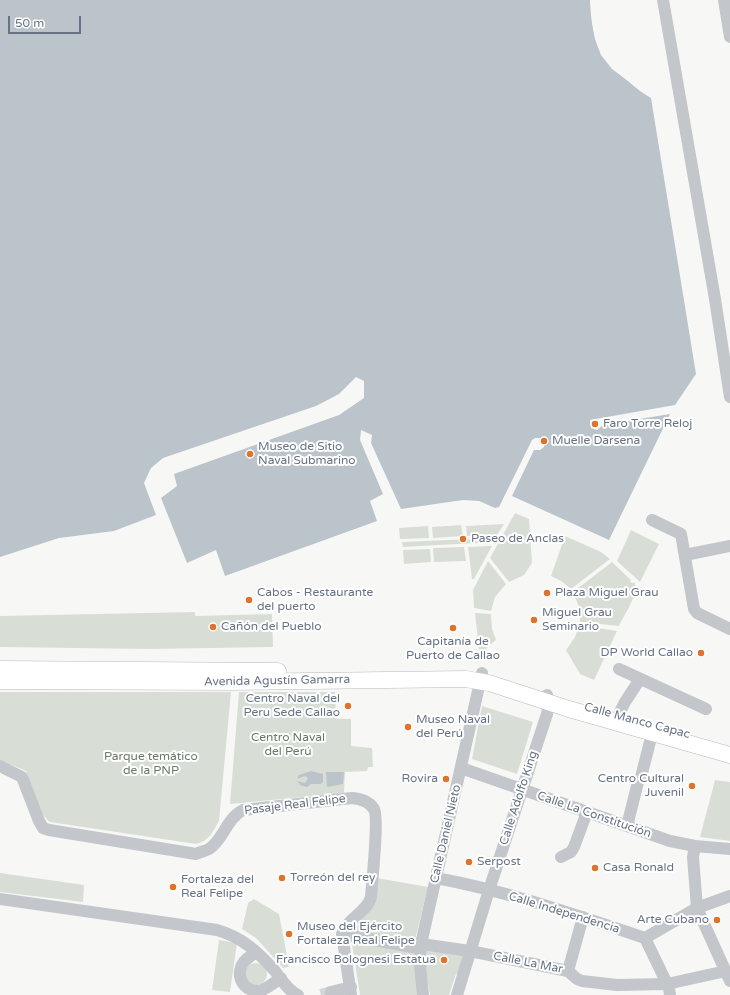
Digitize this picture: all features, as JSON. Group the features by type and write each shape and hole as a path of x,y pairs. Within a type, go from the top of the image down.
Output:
{"main road":[{"name":"Avenida Agustín Gamarra","path":"0,669 432,670 481,677 547,699"},
{"name":"Avenida Agustín Gamarra","path":"0,681 230,682 481,677"},
{"name":"Calle Manco Capac","path":"547,699 730,746"},
{"name":"Calle Manco Capac","path":"547,699 652,734 730,755"}],"street":[{"path":"663,0 715,299 730,396"},
{"path":"724,0 730,37"},
{"path":"652,520 681,534 694,609 697,613 730,629"},
{"path":"685,555 730,546"},
{"path":"618,669 706,709"},
{"name":"Calle Daniel Nieto","path":"423,995 420,965 421,944 481,677"},
{"path":"618,716 640,679"},
{"name":"Calle Adolfo King","path":"456,995 522,789 547,699"},
{"path":"627,826 652,734"},
{"name":"Pasaje Real Felipe","path":"0,766 22,777 39,822 43,828 196,854 208,849 216,841 234,815 243,810 352,798 361,799 371,806 376,814 371,897 368,904 345,926 342,934"},
{"name":"Calle La Constitución","path":"461,768 670,841 695,846 730,849"},
{"path":"561,857 571,852 574,847 587,812"},
{"path":"695,846 693,856 697,908 728,976"},
{"name":"Calle Independencia","path":"436,878 489,890 584,917 645,938"},
{"path":"669,989 645,938 697,908 730,896"},
{"path":"0,899 218,930 233,935 247,944 290,989 298,995"},
{"path":"568,971 584,917"},
{"path":"331,992 351,991 342,934"},
{"name":"Calle La Mar","path":"342,934 412,946 421,944 470,951 568,971 576,979 582,981 617,985 669,989 728,976"},
{"path":"256,952 241,966 239,973 244,985 250,989 263,990 281,978"}],"green space":[{"path":"515,513 529,519 532,563 524,575 509,582 490,558"},
{"path":"504,524 497,535 467,536 466,526"},
{"path":"461,525 463,536 433,538 432,527"},
{"path":"428,526 429,538 400,539 399,528"},
{"path":"631,530 659,544 640,582 617,561"},
{"path":"565,536 601,552 610,559 571,589 561,581 551,576"},
{"path":"496,538 494,542 403,547 402,542"},
{"path":"492,546 474,579 472,579 468,547"},
{"path":"464,547 466,561 434,562 433,548"},
{"path":"430,549 431,562 404,564 403,550"},
{"path":"488,561 506,584 495,597 491,611 474,608 473,590"},
{"path":"612,562 631,580 630,582 635,583 632,600 619,626 580,622 579,607 573,592"},
{"path":"195,612 195,616 272,614 273,647 150,649 0,647 0,616"},
{"path":"475,613 491,614 492,629 496,640 487,647 485,653 480,659"},
{"path":"579,625 617,631 594,680 580,674 566,650 575,637"},
{"name":"Parque temático de la PNP","path":"0,692 231,692 219,821 213,832 204,841 196,844 50,822 38,806 26,771 0,760"},
{"name":"Centro Naval del Perú","path":"239,692 335,692 336,719 351,719 351,746 372,748 373,767 368,767 367,771 345,772 344,793 230,804"},
{"path":"482,706 533,722 517,774 472,759"},
{"path":"715,780 730,782 730,841 700,837"},
{"path":"0,873 84,885 83,902 0,892"},
{"path":"377,878 428,887 415,940 419,995 360,995 352,944 359,920"},
{"path":"254,899 279,914 289,967 283,968 256,938 242,929 248,903"},
{"path":"219,940 237,943 230,992 212,990"},
{"path":"427,951 463,954 459,975 456,974 449,995 430,995 425,967"},
{"path":"256,963 264,966 267,974 264,982 256,985 248,982 245,974 248,966"}],"shaded area":[{"path":"0,0 590,0 592,26 598,46 603,55 609,64 639,90 651,98 696,374 675,405 590,420 591,428 597,430 603,425 670,414 609,540 512,496 534,450 540,450 544,447 544,441 540,438 535,438 532,440 499,507 495,508 479,501 463,500 401,509 371,443 372,435 361,430 360,440 383,494 370,501 377,521 225,576 216,550 187,563 161,498 177,486 174,474 339,415 364,398 364,381 356,377 339,394 316,406 163,458 151,468 144,483 156,515 114,531 59,538 0,557"},
{"path":"311,771 323,774 323,782 321,784 311,784 307,787 300,785 297,781 305,783 308,778 305,776 297,779 299,775"},
{"path":"326,772 344,772 343,784 327,787"}],"pier":[{"path":"590,0 592,0 597,39 603,54 614,68 650,95 651,98 612,69 601,55 595,39"}],"tunnel":[{"path":"321,995 331,992"}],"place":[{"name":"Faro Torre Reloj","path":"595,424"},
{"name":"Muelle Darsena","path":"544,441"},
{"name":"Museo de Sitio Naval Submarino","path":"250,454"},
{"name":"Paseo de Anclas","path":"463,539"},
{"name":"Plaza Miguel Grau","path":"547,593"},
{"name":"Cabos - Restaurante del puerto","path":"249,600"},
{"name":"Miguel Grau Seminario","path":"534,620"},
{"name":"Cañón del Pueblo","path":"213,627"},
{"name":"Capitanía de Puerto de Callao","path":"453,628"},
{"name":"DP World Callao","path":"701,653"},
{"name":"Centro Naval del Peru Sede Callao","path":"348,706"},
{"name":"Museo Naval del Perú","path":"408,727"},
{"name":"Rovira","path":"446,779"},
{"name":"Centro Cultural Juvenil","path":"692,786"},
{"name":"Serpost","path":"469,862"},
{"name":"Casa Ronald","path":"595,868"},
{"name":"Torreón del rey","path":"282,878"},
{"name":"Fortaleza del Real Felipe","path":"173,887"},
{"name":"Arte Cubano","path":"717,920"},
{"name":"Museo del Ejército Fortaleza Real Felipe","path":"289,934"},
{"name":"Francisco Bolognesi Estatua","path":"444,960"}]}
